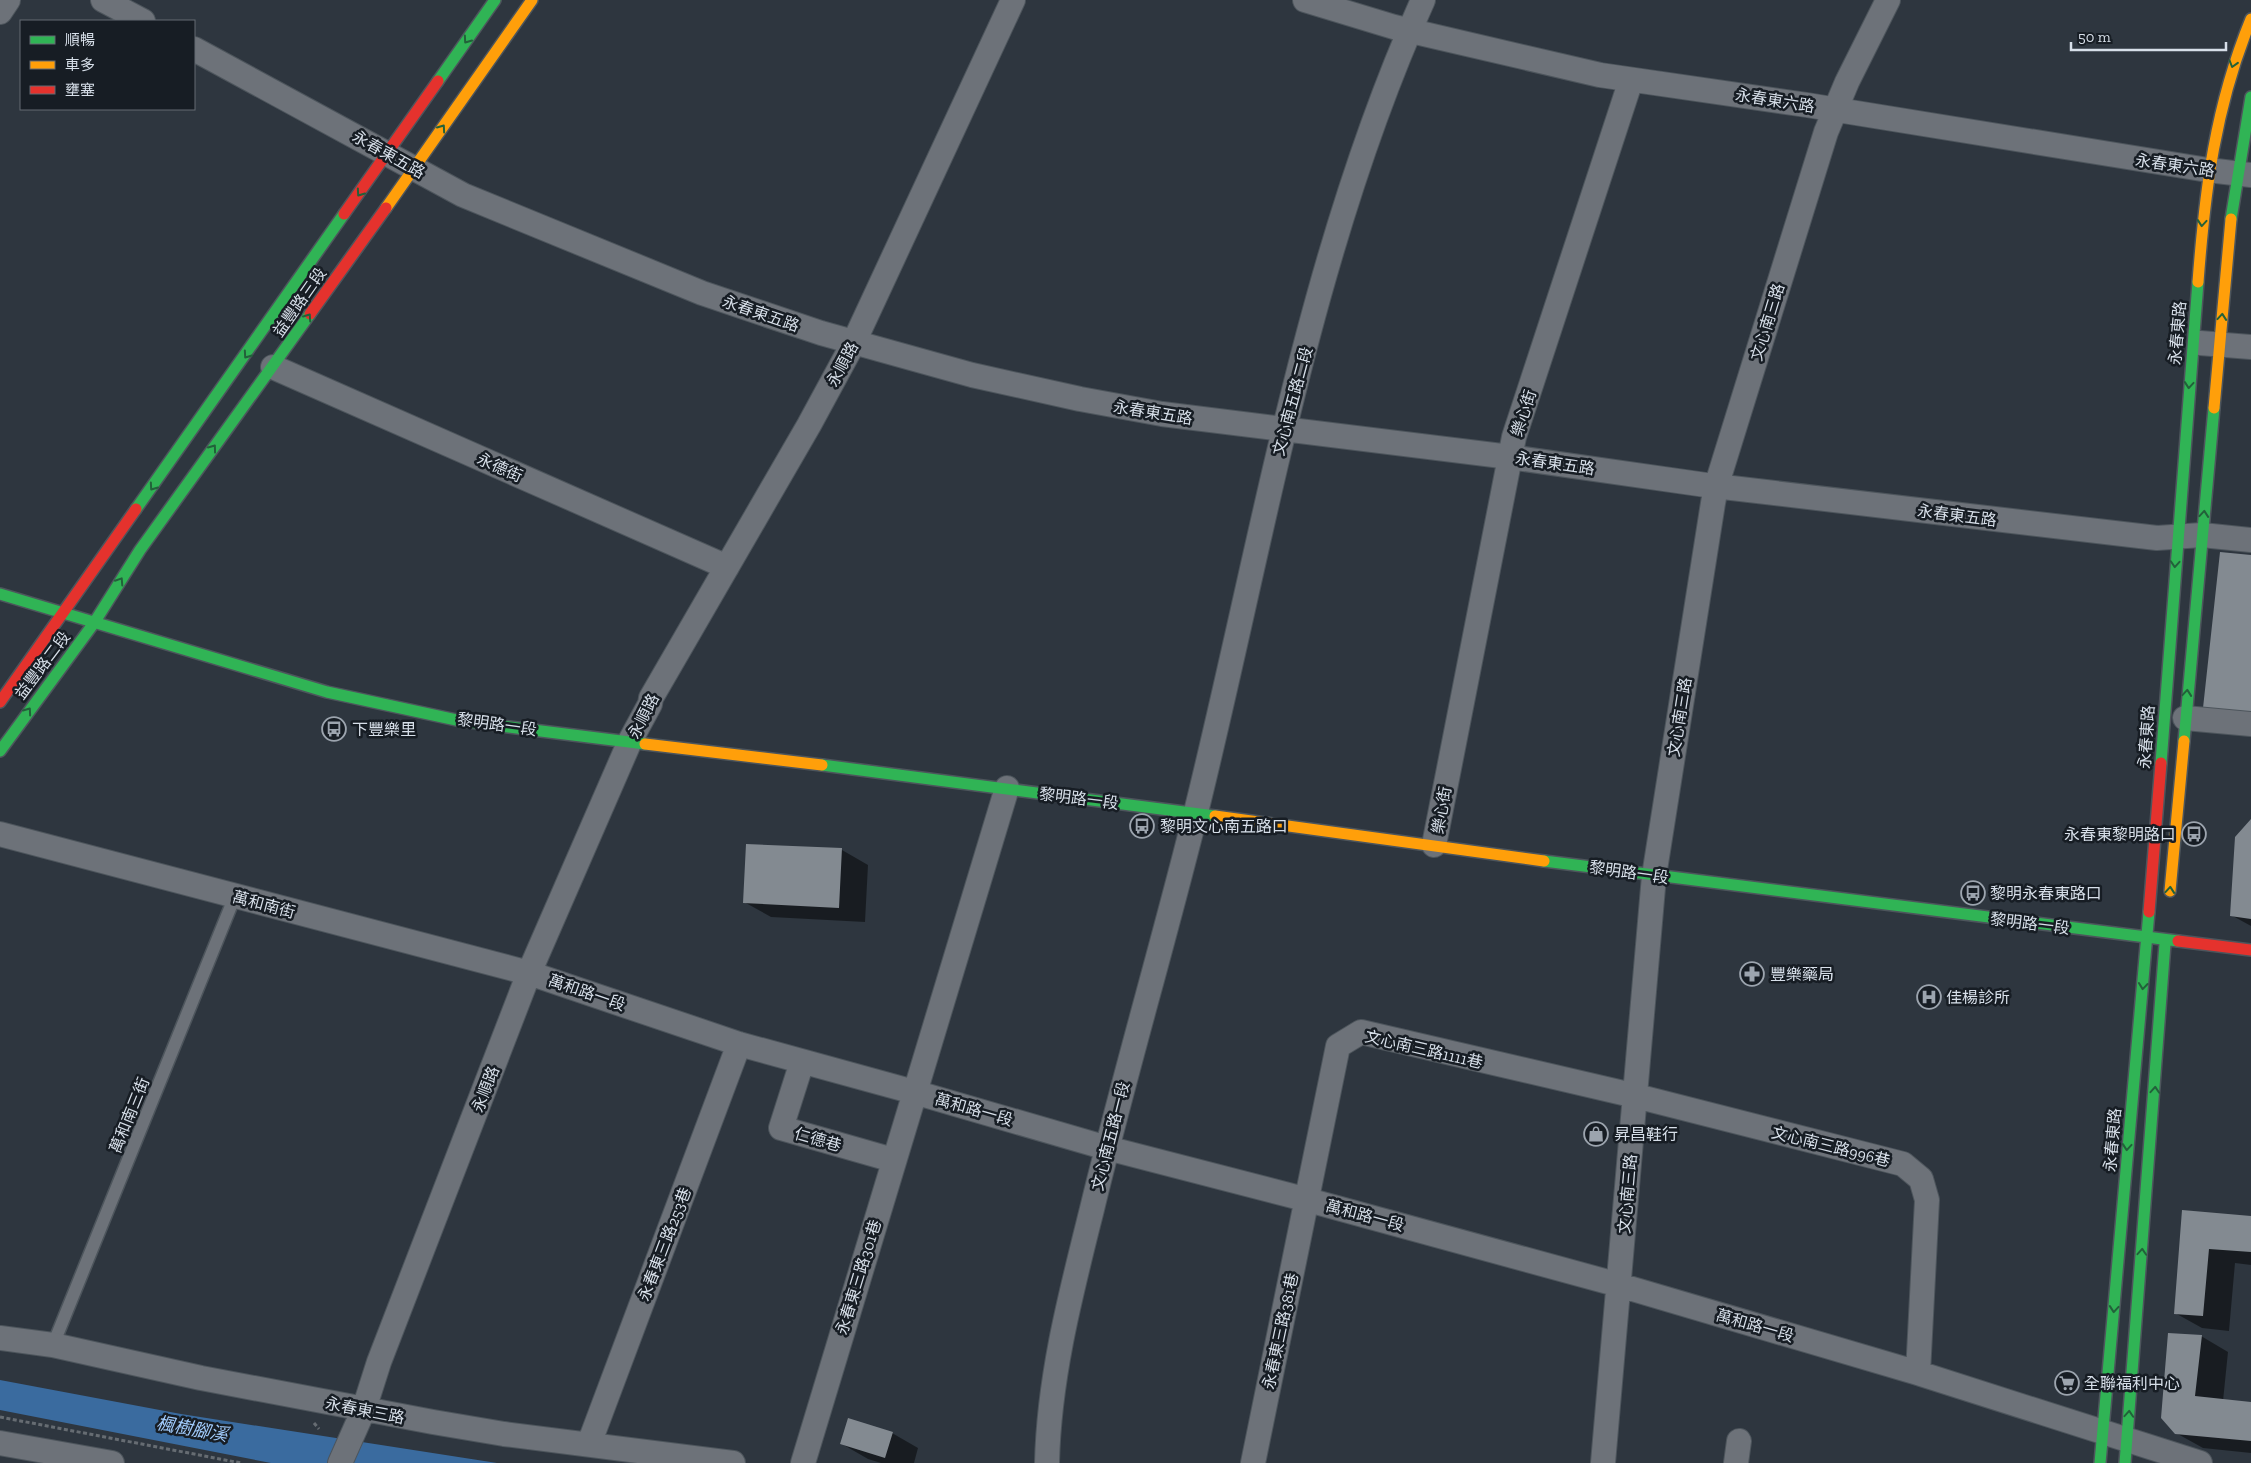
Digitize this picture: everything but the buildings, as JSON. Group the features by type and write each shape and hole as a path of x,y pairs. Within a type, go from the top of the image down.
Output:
{"street":[{"path":"0,12 8,0"},
{"path":"103,0 141,20"},
{"name":"益豐路三段","path":"64,614 495,0"},
{"name":"益豐路三段","path":"94,623 140,550 273,366 532,0"},
{"name":"永順路","path":"340,1463 364,1409 380,1362 529,973 630,741 650,704 651,698 809,425 854,342 1013,0"},
{"name":"永春東六路","path":"1305,0 1411,31 1600,75 1834,110 2208,170 2244,174"},
{"name":"文心南五路二段","path":"1196,813 1286,429 1347,202 1373,126 1424,0"},
{"name":"文心南三路","path":"1603,1463 1654,876 1716,486 1834,110 1888,0"},
{"name":"永春東路","path":"2100,1463 2147,937 2177,536 2208,170 2226,88 2237,50 2251,18"},
{"name":"永春東五路","path":"195,50 463,195 702,293 854,342 972,375 1080,399 1162,414 1510,457 1716,486 2157,538 2202,535 2251,540"},
{"name":"樂心街","path":"1434,846 1514,437 1627,99 1631,80"},
{"path":"2169,901 2220,344 2244,174 2251,97"},
{"path":"2193,343 2251,347"},
{"name":"永德街","path":"273,366 726,567"},
{"name":"黎明路一段","path":"0,594 328,692 461,720 1007,788 1654,876 2147,937 2166,934 2251,950"},
{"name":"益豐路二段","path":"0,702 64,614"},
{"name":"益豐路二段","path":"0,751 94,623"},
{"path":"2185,718 2251,724"},
{"path":"914,1092 1007,788"},
{"name":"文心南五路一段","path":"1047,1463 1048,1429 1063,1324 1107,1148 1196,813"},
{"name":"萬和南街","path":"0,834 529,973"},
{"path":"2125,1463 2166,934"},
{"name":"萬和路一段","path":"529,973 739,1044 1107,1148 1308,1200 1619,1285 1918,1373 2200,1463"},
{"name":"文心南三路1111巷","path":"1308,1200 1338,1046 1361,1032 1636,1096"},
{"name":"永春東三路253巷","path":"589,1444 739,1044"},
{"name":"仁德巷","path":"802,1062 781,1128 893,1160"},
{"name":"永春東三路301巷","path":"802,1463 914,1092"},
{"name":"文心南三路996巷","path":"1636,1096 1904,1164 1921,1179 1927,1200 1918,1373"},
{"name":"永春東三路381巷","path":"1253,1463 1308,1200"},
{"name":"永春東三路","path":"0,1338 53,1345 202,1378 495,1432 733,1463"},
{"path":"0,1443 112,1463"}],"lane":[{"name":"萬和南三街","path":"53,1345 235,896"}],"path":[{"path":"0,1417 241,1463"}],"water":[{"name":"楓樹腳溪","path":"0,1380 181,1414 497,1463 271,1463 0,1410"}],"traffic: fast":[{"path":"438,81 495,0"},
{"path":"2231,219 2251,97"},
{"path":"136,509 344,214"},
{"path":"2161,763 2198,282"},
{"path":"0,751 94,623 140,550 310,314"},
{"path":"2184,741 2214,408"},
{"path":"0,594 327,692 461,721 645,744"},
{"path":"822,765 1215,816"},
{"path":"1544,861 2178,941"},
{"path":"2100,1463 2149,912"},
{"path":"2125,1463 2165,944"}],"traffic: slow":[{"path":"386,208 532,0"},
{"path":"2198,282 2208,181 2220,116 2251,19"},
{"path":"2214,408 2231,219"},
{"path":"2170,891 2184,741"},
{"path":"645,744 822,765"},
{"path":"1215,816 1544,861"}],"traffic: jam":[{"path":"344,214 438,81"},
{"path":"310,314 386,208"},
{"path":"0,702 136,509"},
{"path":"2149,912 2161,763"},
{"path":"2178,941 2251,950"}],"place":[{"name":"下豐樂里","path":"334,729"},
{"name":"黎明文心南五路口","path":"1142,826"},
{"name":"永春東黎明路口","path":"2194,834"},
{"name":"黎明永春東路口","path":"1973,893"},
{"name":"豐樂藥局","path":"1752,974"},
{"name":"佳楊診所","path":"1929,997"},
{"name":"昇昌鞋行","path":"1596,1134"},
{"name":"全聯福利中心","path":"2067,1383"}]}
